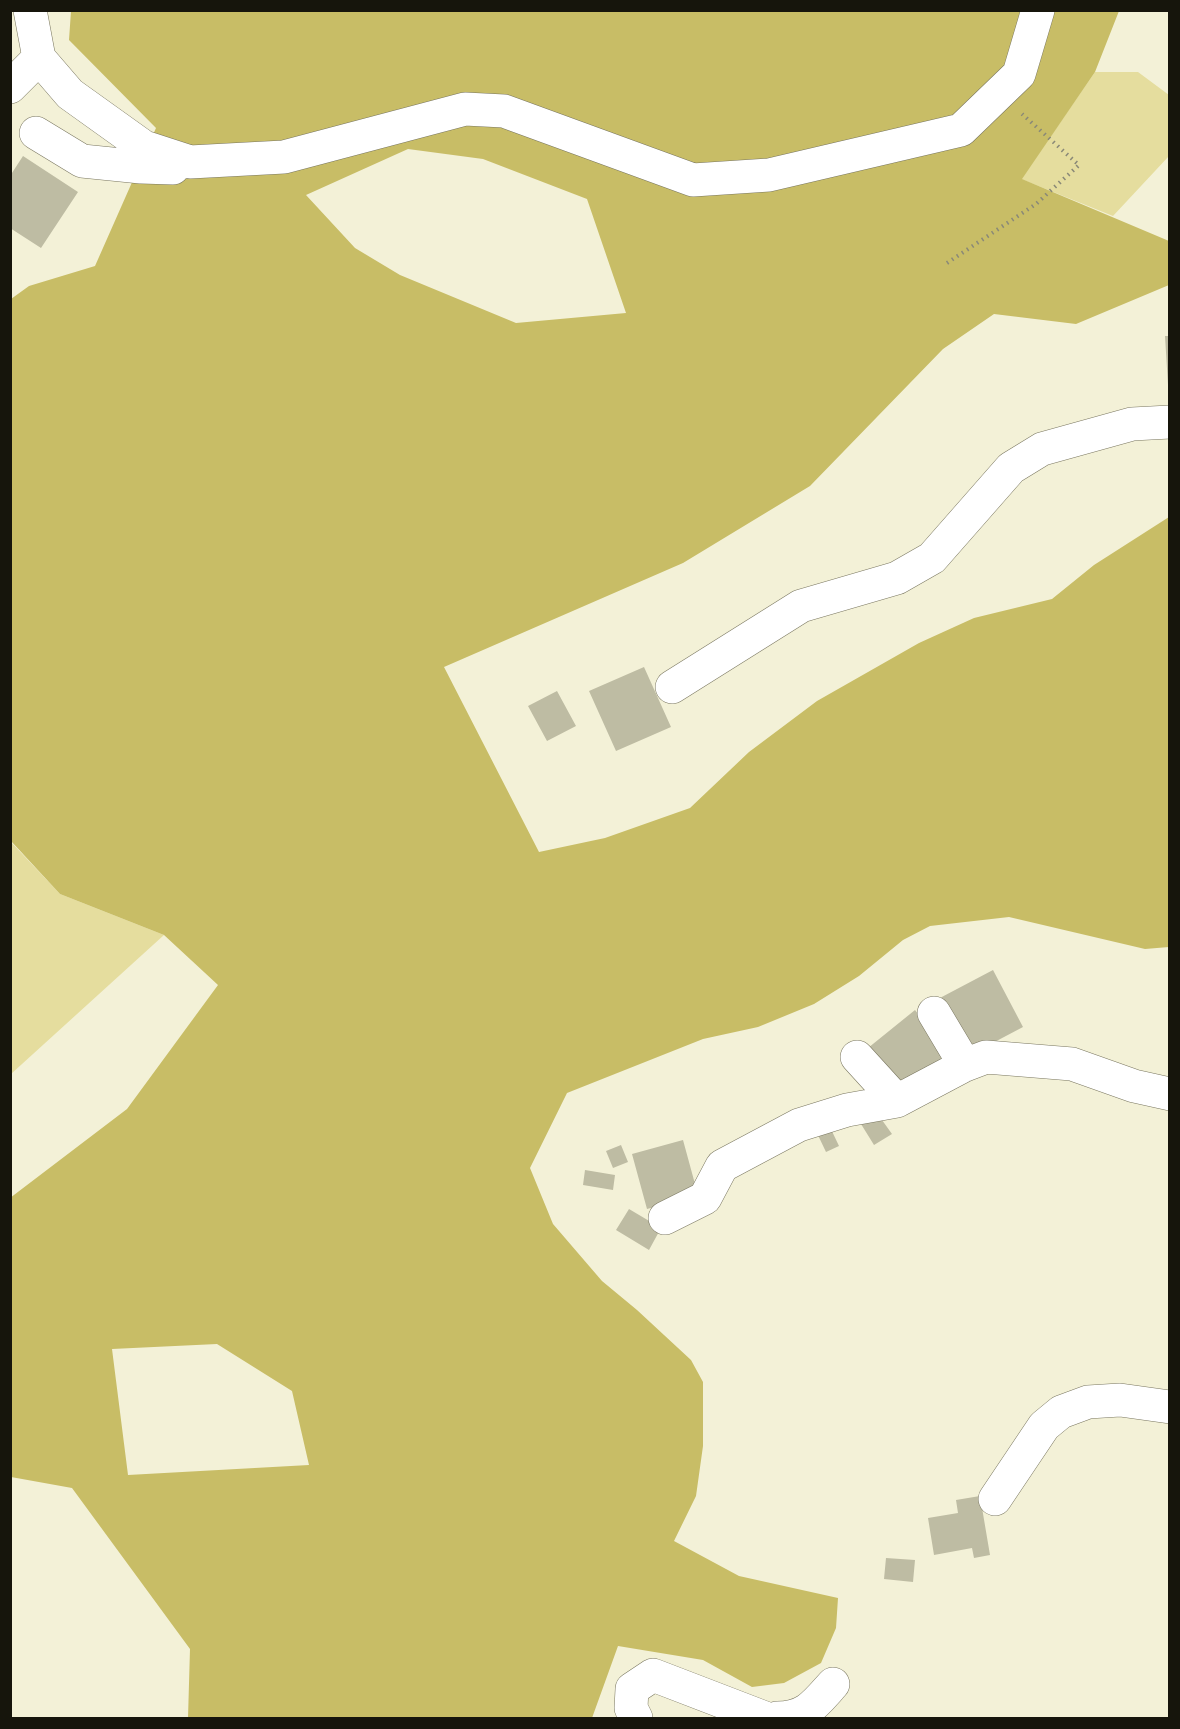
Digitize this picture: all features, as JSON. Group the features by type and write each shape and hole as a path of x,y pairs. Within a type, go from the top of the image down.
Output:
{"street":[{"path":"30,10 20,73 70,94 144,147 190,162 284,157 465,109 504,111 693,180 769,175 961,130 1019,74 1038,10"},
{"path":"36,133 82,161 141,167 190,168 236,161"},
{"path":"672,687 801,606 897,578 932,558 1011,468 1042,449 1132,424 1170,422"},
{"path":"934,1013 964,1065"},
{"path":"857,1057 897,1101"},
{"path":"665,1218 705,1198 722,1166 799,1125 847,1110 897,1101 964,1065 986,1057 1072,1064 1134,1086 1170,1094"},
{"path":"995,1499 1044,1426 1061,1412 1088,1401 1120,1400 1170,1407"},
{"path":"636,1719 631,1708 632,1689 653,1675 765,1719"},
{"path":"777,1719 794,1718 813,1706 833,1684"}],"path":[{"path":"947,263 1036,204 1079,165 999,93"}],"shaded area":[{"path":"71,11 1119,11 1095,72 1022,179 1169,241 1169,285 1076,324 994,314 943,349 810,486 683,563 444,667 539,852 605,838 690,808 749,752 817,701 919,643 974,618 1052,599 1094,565 1169,517 1169,947 1145,949 1009,917 930,926 903,940 859,976 814,1004 758,1027 703,1039 567,1093 530,1168 553,1224 602,1281 691,1360 703,1382 703,1446 696,1496 674,1541 739,1576 838,1598 836,1628 821,1663 784,1683 752,1687 703,1660 618,1646 592,1718 188,1718 190,1649 72,1488 11,1477 10,1198 127,1109 218,985 164,935 60,894 11,841 11,299 29,286 95,266 156,128 69,40","holes":["408,149 483,159 587,199 626,313 516,323 400,275 355,248 306,195","217,1344 292,1391 309,1465 128,1475 112,1349"]},
{"path":"1095,72 1138,72 1169,95 1169,156 1113,216 1021,179"},
{"path":"10,841 60,894 164,935 11,1074"}],"building":[{"path":"23,156 78,192 41,248 10,228 10,176"},
{"path":"1165,336 1170,336 1170,385 1168,385"},
{"path":"644,667 671,727 616,751 589,691"},
{"path":"557,691 576,726 547,741 528,706"},
{"path":"993,970 1023,1027 968,1056 938,999"},
{"path":"915,1010 950,1054 903,1092 868,1048"},
{"path":"877,1113 892,1134 874,1145 861,1124"},
{"path":"829,1125 839,1146 826,1152 816,1131"},
{"path":"683,1140 698,1195 647,1209 632,1154"},
{"path":"621,1145 628,1162 613,1168 606,1151"},
{"path":"585,1170 615,1175 613,1190 583,1185"},
{"path":"629,1209 661,1228 649,1250 616,1230"},
{"path":"980,1496 990,1555 974,1558 972,1548 934,1555 928,1518 958,1513 956,1500"},
{"path":"886,1558 915,1560 913,1582 884,1579"}]}
